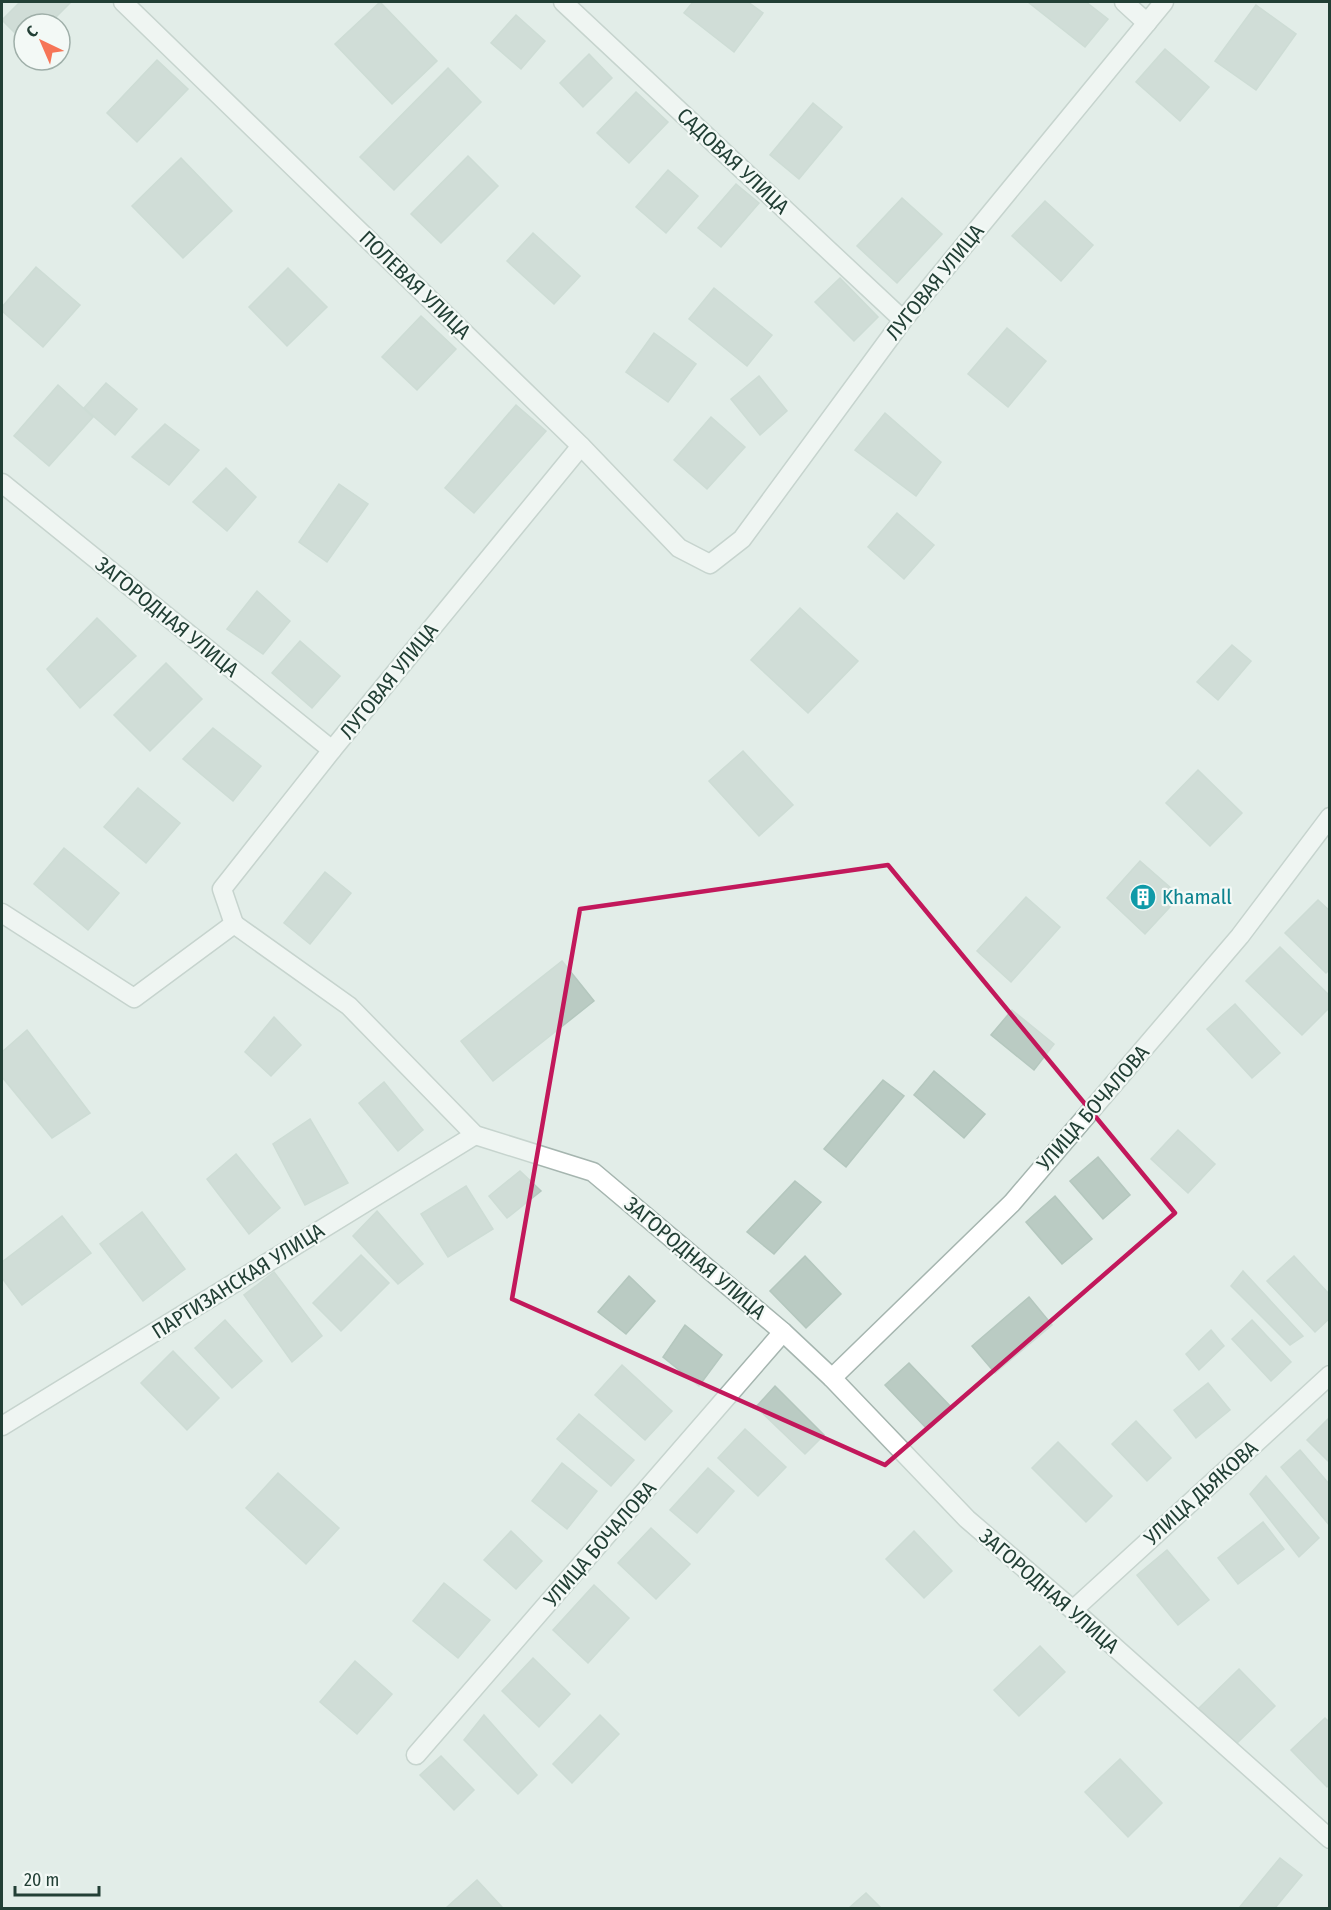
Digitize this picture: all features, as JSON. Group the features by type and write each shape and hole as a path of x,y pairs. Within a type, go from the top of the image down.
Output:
{"street":[{"name":"ПОЛЕВАЯ УЛИЦА","path":"123,2 580,446 680,548 710,564"},
{"name":"САДОВАЯ УЛИЦА","path":"563,2 903,320"},
{"path":"1124,2 1147,23"},
{"name":"ЛУГОВАЯ УЛИЦА","path":"710,564 742,539 903,320 1164,2"},
{"name":"ЛУГОВАЯ УЛИЦА","path":"234,924 222,889 332,750 580,446"},
{"name":"ЗАГОРОДНАЯ УЛИЦА","path":"2,483 332,750"},
{"name":"УЛИЦА БОЧАЛОВА","path":"832,1378 1012,1203 1240,936 1329,817"},
{"path":"2,913 134,998 234,924"},
{"name":"ЗАГОРОДНАЯ УЛИЦА","path":"234,924 349,1006 475,1135 593,1172 783,1332 832,1378 967,1519 1073,1610 1329,1839"},
{"name":"ПАРТИЗАНСКАЯ УЛИЦА","path":"2,1426 475,1135"},
{"name":"УЛИЦА БОЧАЛОВА","path":"416,1755 783,1332"},
{"name":"УЛИЦА ДЬЯКОВА","path":"1073,1610 1329,1375"}],"highlighted area":[{"path":"888,865 1175,1213 885,1465 512,1299 580,909"}],"building":[{"path":"20,2 71,2 61,12 12,12 12,30 2,20"},
{"path":"380,2 437,61 392,104 335,44"},
{"path":"693,2 748,2 763,13 734,52 684,13"},
{"path":"1028,2 1086,2 1108,19 1085,47"},
{"path":"1256,5 1296,34 1256,90 1215,61"},
{"path":"516,15 545,41 521,69 491,43"},
{"path":"1165,49 1209,87 1180,121 1136,82"},
{"path":"589,54 612,78 583,107 560,83"},
{"path":"157,60 188,89 137,142 107,113"},
{"path":"448,68 481,102 394,190 360,157"},
{"path":"636,92 668,122 629,163 597,133"},
{"path":"813,103 842,127 799,179 770,155"},
{"path":"468,156 498,186 441,243 411,214"},
{"path":"181,158 232,211 183,258 132,206"},
{"path":"668,170 698,196 666,233 636,207"},
{"path":"736,184 759,203 721,247 698,228"},
{"path":"902,198 942,234 897,283 857,246"},
{"path":"1045,201 1093,245 1061,281 1012,236"},
{"path":"533,233 580,276 554,304 507,261"},
{"path":"36,267 80,305 43,347 2,311 2,307"},
{"path":"288,268 327,307 287,346 249,307"},
{"path":"840,278 878,317 854,341 815,302"},
{"path":"714,288 772,335 747,366 689,319"},
{"path":"421,316 456,349 417,390 382,357"},
{"path":"1007,328 1046,361 1008,407 968,374"},
{"path":"654,333 696,364 668,402 626,372"},
{"path":"759,376 787,411 760,435 731,399"},
{"path":"106,383 137,409 115,435 84,408"},
{"path":"58,385 93,417 49,466 14,436"},
{"path":"516,405 546,431 474,513 445,488"},
{"path":"885,413 941,462 916,496 855,450"},
{"path":"711,417 745,447 707,489 674,460"},
{"path":"165,424 199,450 169,485 132,457"},
{"path":"226,468 256,497 227,531 193,502"},
{"path":"339,484 368,504 327,562 299,542"},
{"path":"897,513 934,545 904,579 868,547"},
{"path":"257,591 290,621 263,654 227,629"},
{"path":"800,608 858,661 808,713 751,660"},
{"path":"97,618 136,656 80,708 47,669"},
{"path":"300,641 340,676 312,708 272,673"},
{"path":"1232,645 1251,661 1218,700 1197,682"},
{"path":"166,663 202,699 150,751 114,715"},
{"path":"213,728 261,766 233,801 183,759"},
{"path":"743,751 793,805 759,836 709,781"},
{"path":"1198,770 1242,813 1210,846 1166,803"},
{"path":"138,788 180,823 146,863 104,827"},
{"path":"64,848 119,893 88,930 34,884"},
{"name":"Khamall","path":"1140,861 1180,896 1145,934 1107,898"},
{"path":"325,872 351,893 310,944 284,923"},
{"path":"1026,897 1060,927 1011,982 977,951"},
{"path":"1318,900 1330,911 1330,969 1326,973 1285,933"},
{"path":"1280,947 1330,996 1330,1007 1302,1035 1246,981"},
{"path":"562,961 594,1001 493,1081 461,1041"},
{"path":"1235,1004 1280,1053 1252,1078 1207,1029"},
{"path":"1012,1010 1054,1044 1034,1070 991,1035"},
{"path":"274,1017 301,1045 271,1076 245,1052"},
{"path":"27,1030 90,1113 52,1138 2,1077 2,1052"},
{"path":"934,1071 985,1114 964,1138 914,1095"},
{"path":"883,1080 904,1096 846,1167 824,1149"},
{"path":"384,1082 423,1130 398,1151 359,1103"},
{"path":"310,1119 348,1183 305,1205 273,1144"},
{"path":"1178,1130 1215,1164 1188,1193 1151,1159"},
{"path":"236,1154 280,1208 249,1234 207,1179"},
{"path":"1098,1157 1130,1195 1103,1219 1070,1181"},
{"path":"520,1171 541,1191 507,1218 489,1196"},
{"path":"795,1181 821,1202 774,1254 747,1232"},
{"path":"466,1186 493,1229 448,1257 421,1214"},
{"path":"1055,1196 1092,1239 1062,1264 1026,1222"},
{"path":"377,1211 423,1264 398,1284 353,1236"},
{"path":"142,1212 185,1269 143,1301 100,1244"},
{"path":"62,1216 91,1253 22,1305 2,1278 2,1262"},
{"path":"361,1255 389,1283 341,1331 313,1303"},
{"path":"805,1256 841,1294 806,1328 770,1291"},
{"path":"1294,1256 1330,1295 1330,1318 1315,1332 1267,1281"},
{"path":"1243,1271 1303,1336 1290,1345 1231,1286"},
{"path":"274,1272 322,1336 292,1362 244,1295"},
{"path":"629,1276 655,1301 626,1334 598,1312"},
{"path":"1029,1297 1052,1325 995,1373 972,1346"},
{"path":"225,1320 262,1361 232,1388 195,1348"},
{"path":"1252,1320 1291,1362 1271,1381 1232,1339"},
{"path":"685,1325 722,1355 699,1386 663,1357"},
{"path":"1211,1330 1224,1346 1199,1370 1186,1354"},
{"path":"173,1351 219,1398 187,1430 141,1383"},
{"path":"909,1363 952,1408 928,1430 885,1385"},
{"path":"622,1365 672,1411 645,1440 595,1395"},
{"path":"1208,1383 1230,1410 1196,1438 1174,1410"},
{"path":"775,1386 824,1435 805,1454 756,1407"},
{"path":"579,1414 634,1460 611,1486 557,1439"},
{"path":"1330,1417 1330,1463 1307,1440"},
{"path":"1136,1421 1171,1458 1147,1481 1112,1444"},
{"path":"745,1429 786,1467 758,1496 718,1458"},
{"path":"1058,1442 1112,1496 1086,1522 1032,1468"},
{"path":"1300,1450 1330,1485 1330,1526 1281,1467"},
{"path":"562,1463 597,1491 567,1529 532,1501"},
{"path":"708,1468 734,1491 697,1533 670,1510"},
{"path":"278,1473 339,1528 306,1564 246,1508"},
{"path":"1266,1476 1319,1538 1299,1557 1250,1494"},
{"path":"1263,1522 1284,1549 1238,1584 1218,1558"},
{"path":"651,1528 690,1564 656,1599 618,1563"},
{"path":"511,1531 542,1561 516,1589 484,1560"},
{"path":"914,1531 952,1571 924,1598 886,1559"},
{"path":"1167,1550 1209,1600 1178,1625 1137,1575"},
{"path":"444,1583 490,1620 458,1658 413,1621"},
{"path":"594,1585 629,1618 588,1663 553,1630"},
{"path":"1040,1646 1065,1672 1019,1716 994,1690"},
{"path":"533,1658 570,1694 539,1727 502,1691"},
{"path":"355,1661 392,1694 357,1734 320,1702"},
{"path":"1239,1669 1275,1706 1233,1747 1197,1710"},
{"path":"484,1715 537,1775 518,1794 464,1740"},
{"path":"600,1715 619,1734 572,1783 553,1764"},
{"path":"1325,1718 1330,1723 1330,1784 1327,1787 1291,1750"},
{"path":"441,1756 474,1790 454,1810 420,1775"},
{"path":"1120,1759 1162,1803 1128,1837 1085,1792"},
{"path":"1280,1858 1302,1875 1275,1908 1239,1908"},
{"path":"477,1880 502,1907 446,1908"},
{"path":"866,1893 881,1908 849,1908"}],"place":[{"name":"Khamall","path":"1143,897"}]}
